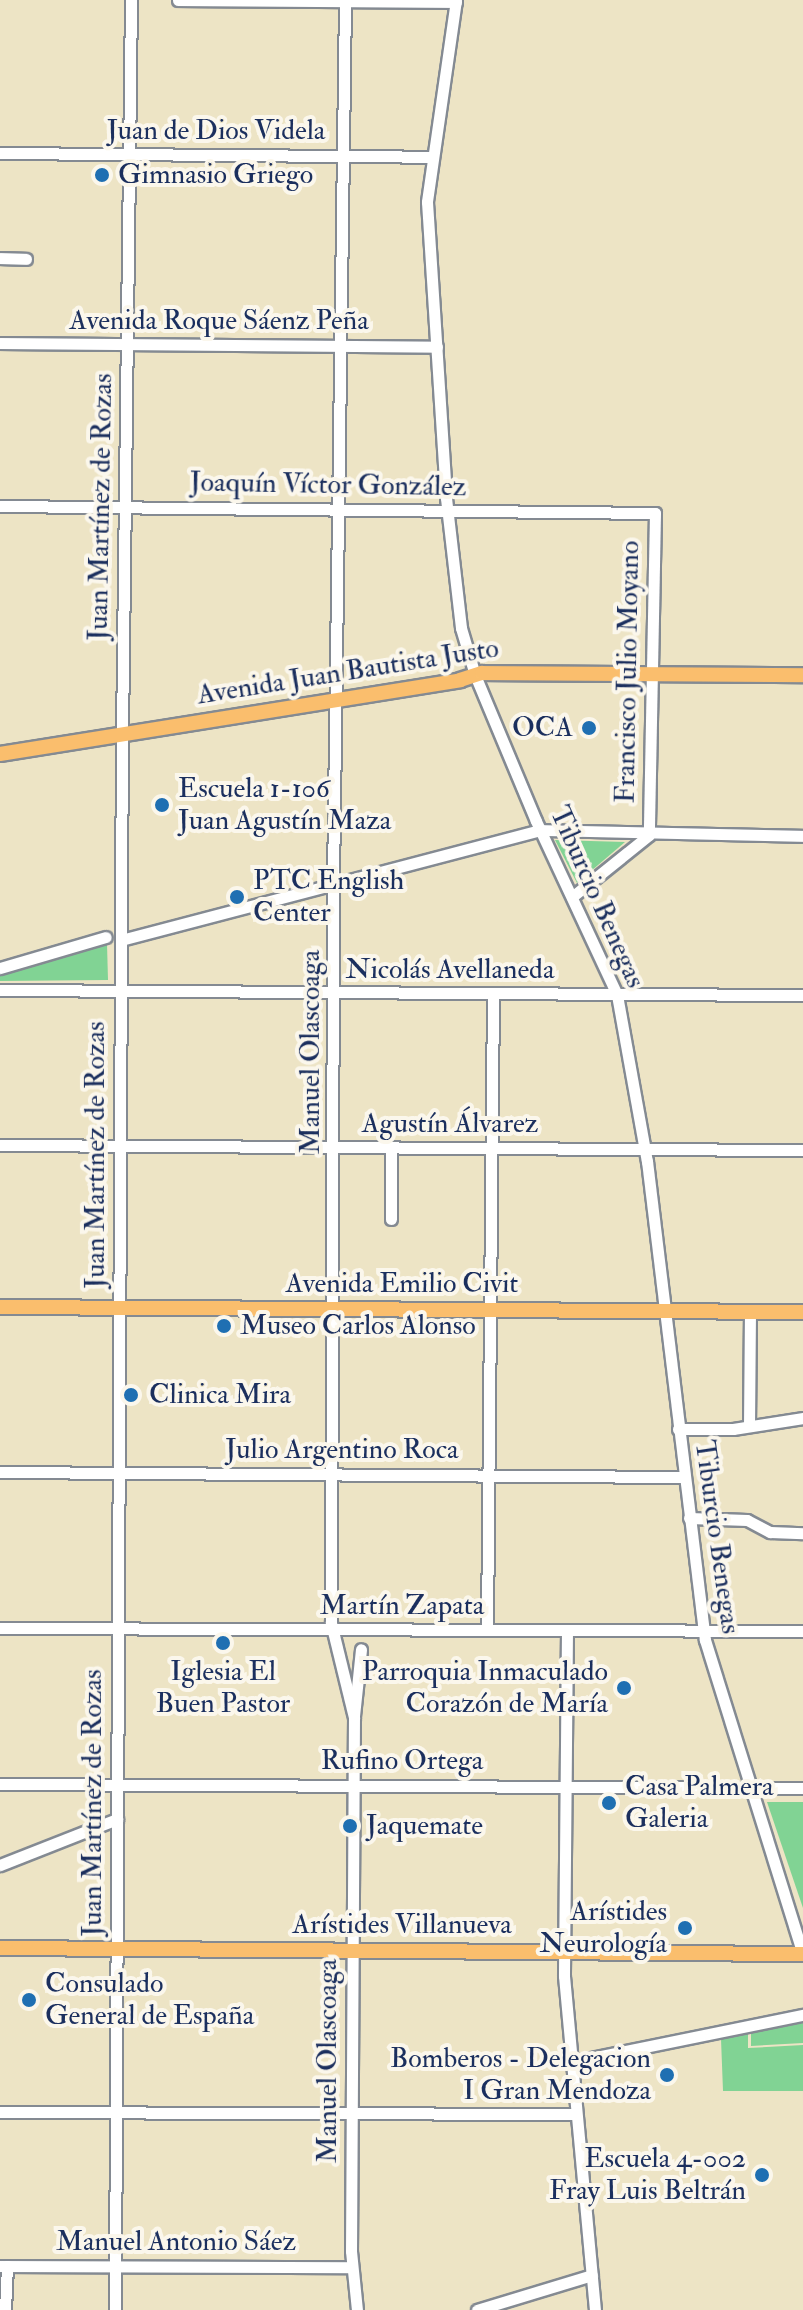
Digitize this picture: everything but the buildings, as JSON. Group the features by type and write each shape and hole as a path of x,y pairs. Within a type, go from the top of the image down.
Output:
{"main road":[{"name":"Avenida Juan Bautista Justo","path":"0,754 475,675 803,675"},
{"name":"Avenida Emilio Civit","path":"0,1307 803,1312"},
{"name":"Arístides Villanueva","path":"0,1948 803,1954"}],"street":[{"name":"Juan Martínez de Rozas","path":"115,2310 120,991 131,0"},
{"path":"178,0 456,1"},
{"name":"Manuel Olascoaga","path":"345,1 342,509 333,883 336,1147 331,1629 354,1717"},
{"name":"Tiburcio Benegas","path":"456,1 427,202 447,510 461,628 475,675 540,830 617,995 645,1149 704,1631 748,1788 803,1954"},
{"name":"Juan de Dios Videla","path":"0,153 432,157"},
{"path":"0,258 26,259"},
{"name":"Avenida Roque Sáenz Peña","path":"0,343 437,347"},
{"name":"Joaquín Víctor González","path":"0,506 655,513"},
{"name":"Francisco Julio Moyano","path":"650,832 655,513"},
{"path":"121,940 540,830 803,836"},
{"path":"572,897 650,832"},
{"path":"0,968 106,937"},
{"name":"Nicolás Avellaneda","path":"0,990 803,995"},
{"path":"487,1630 493,994"},
{"name":"Agustín Álvarez","path":"0,1145 803,1150"},
{"path":"391,1148 391,1219"},
{"path":"749,1426 750,1312"},
{"path":"678,1429 749,1426 803,1418"},
{"name":"Julio Argentino Roca","path":"0,1472 684,1477"},
{"path":"689,1518 747,1520 770,1532 803,1533"},
{"name":"Martín Zapata","path":"0,1628 803,1631"},
{"path":"567,1630 564,1952 571,2062 595,2310"},
{"name":"Manuel Olascoaga","path":"357,2310 352,2267 353,1786 354,1717 361,1649"},
{"name":"Rufino Ortega","path":"0,1784 803,1788"},
{"path":"0,1865 117,1819"},
{"path":"571,2062 803,2015"},
{"path":"0,2112 576,2114"},
{"path":"3,2266 5,2310"},
{"name":"Manuel Antonio Sáez","path":"3,2266 352,2267"},
{"path":"477,2310 592,2275"}],"green space":[{"path":"555,840 625,842 577,883"},
{"path":"107,944 108,980 0,981 0,974"},
{"path":"767,1802 803,1802 803,1908"},
{"path":"803,2023 803,2043 751,2046 751,2033"},
{"path":"748,2033 748,2048 803,2045 803,2091 723,2091 721,2039"}],"place":[{"name":"Gimnasio Griego","path":"102,175"},
{"name":"OCA","path":"589,728"},
{"name":"Escuela 1-106 Juan Agustín Maza","path":"162,805"},
{"name":"PTC English Center","path":"237,897"},
{"name":"Museo Carlos Alonso","path":"224,1326"},
{"name":"Clinica Mira","path":"131,1395"},
{"name":"Iglesia El Buen Pastor","path":"223,1643"},
{"name":"Parroquia Inmaculado Corazón de María","path":"624,1688"},
{"name":"Casa Palmera Galeria","path":"609,1803"},
{"name":"Jaquemate","path":"350,1826"},
{"name":"Arístides Neurología","path":"685,1928"},
{"name":"Consulado General de España","path":"29,2000"},
{"name":"Bomberos - Delegacion I Gran Mendoza","path":"667,2075"},
{"name":"Escuela 4-002 Fray Luis Beltrán","path":"762,2175"}]}
